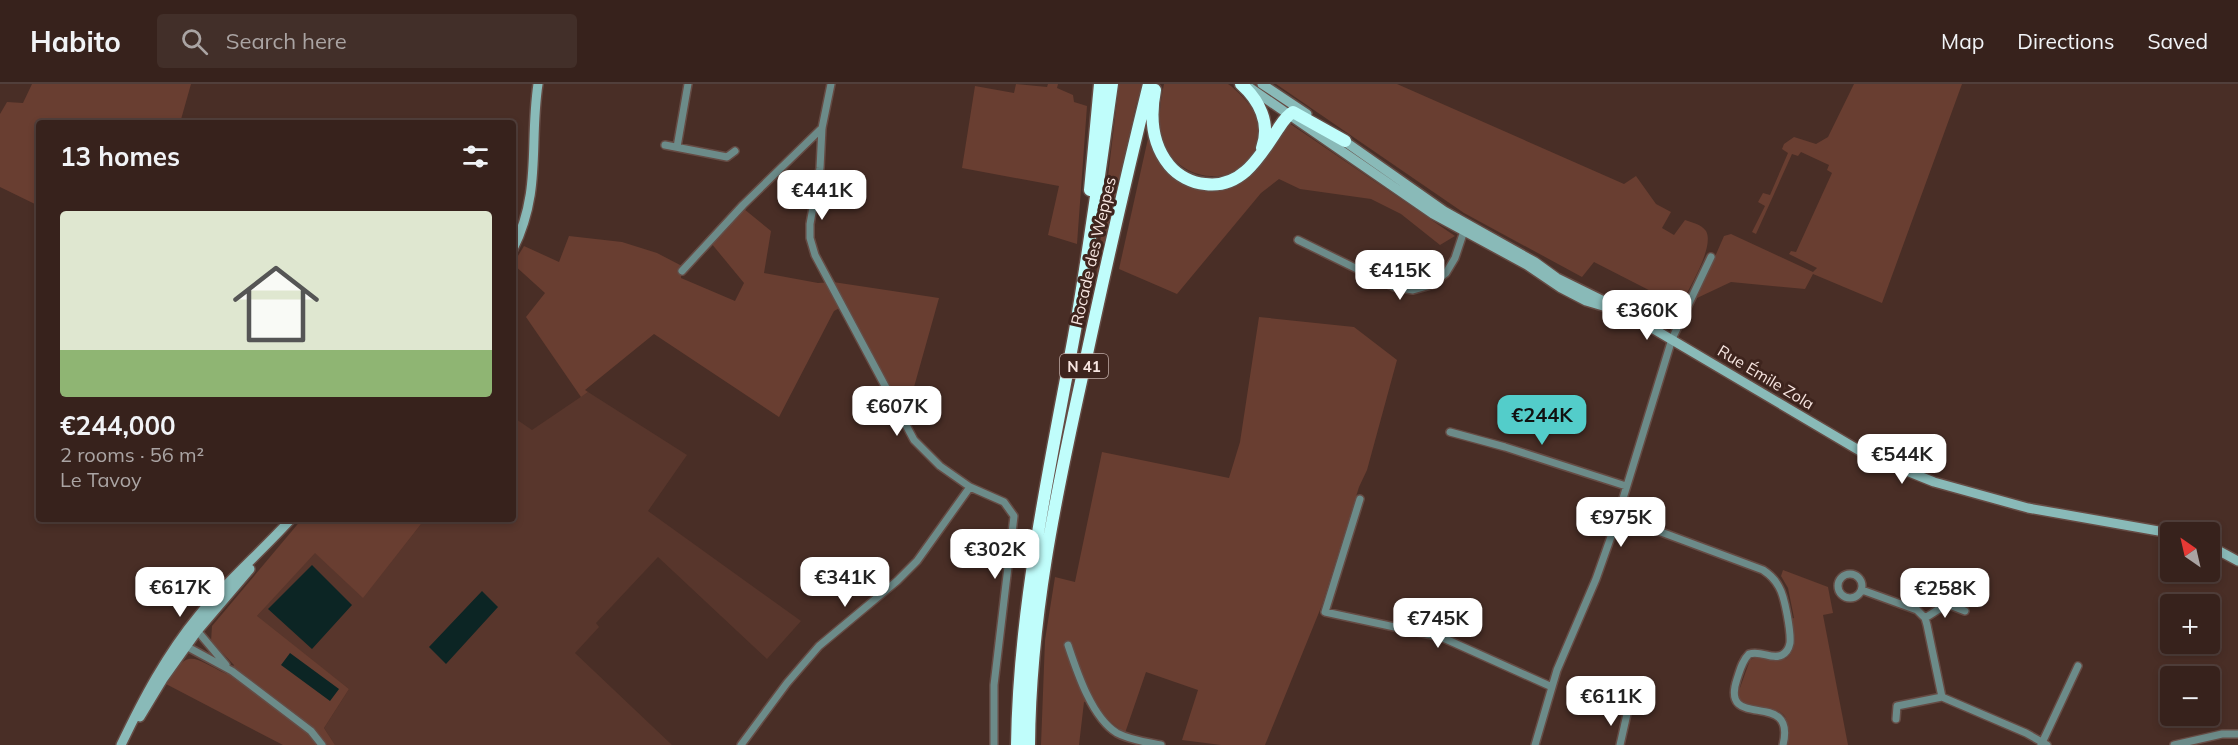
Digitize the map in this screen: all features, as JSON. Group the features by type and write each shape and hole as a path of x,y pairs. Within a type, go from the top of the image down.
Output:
{"highway":[{"path":"1078,308 1100,84"},
{"name":"N 41","path":"1078,308 1091,237 1112,84"},
{"name":"Rocade des Weppes","path":"1029,745 1031,678 1037,613 1054,508 1149,84"},
{"path":"1156,84 1152,109 1156,138 1168,165 1181,176 1198,183 1220,185 1240,177 1257,160 1289,114 1295,112 1346,146"},
{"path":"1242,84 1258,103 1264,123 1264,143 1257,160"},
{"name":"Rocade des Weppes","path":"1017,745 1024,620 1078,308"}],"main road":[{"path":"516,242 524,223 533,184 534,116 538,84"},
{"path":"1242,84 1289,114"},
{"path":"1262,84 1346,146 1432,203 1465,228"},
{"name":"Rue Émile Zola","path":"1465,228 1561,288 1586,301 1636,319 1858,450 1890,466 1934,482 2028,508 2160,531"},
{"path":"122,745 182,644 288,522"},
{"path":"2220,551 2238,561"}],"street":[{"path":"677,147 688,84"},
{"path":"831,84 822,128 820,168 810,219 811,243 818,262 914,440 933,461 970,487 1004,502 1012,511 1014,522 994,685 994,745"},
{"path":"682,271 743,205 822,128"},
{"path":"665,145 727,157 735,151"},
{"path":"1298,240 1394,287 1413,290 1431,285 1446,273 1455,258 1465,228"},
{"path":"1535,745 1560,663 1596,579 1618,516 1672,339 1711,257"},
{"path":"1450,432 1626,486"},
{"path":"741,745 787,683 819,646 897,581 917,561 970,487"},
{"path":"1360,499 1325,612 1441,637 1552,687"},
{"path":"1618,516 1762,570 1778,585 1783,595 1790,640 1788,649 1777,656 1760,652 1749,654 1743,663 1733,694 1740,705 1782,719 1785,727 1783,745"},
{"path":"1862,590 1917,610 1924,618 1942,697"},
{"path":"1924,618 1947,604 1965,611"},
{"path":"194,628 232,671"},
{"path":"182,644 232,671 311,731 322,745"},
{"path":"1068,645 1102,721 1126,737 1161,745"},
{"path":"1896,719 1897,706 1942,697 2044,744 2078,666"},
{"path":"1620,745 1627,714"},
{"path":"2174,745 2222,734 2238,734"}],"shaded area":[{"path":"32,84 191,84 181,120 36,120 36,205 0,187 0,114 7,102 23,103"},
{"path":"1016,84 1047,87 1048,84 1058,84 1057,88 1073,95 1074,102 1087,106 1077,244 1048,235 1059,186 962,168 975,86 1014,93"},
{"path":"1119,84 1143,84 1136,105 1094,294"},
{"path":"1164,84 1228,84 1243,98 1257,116 1260,127 1253,155 1243,167 1229,174 1214,176 1199,174 1184,168 1172,158 1160,129 1160,106"},
{"path":"1276,84 1397,84 1624,184 1636,176 1656,204 1671,212 1662,228 1674,235 1685,220 1699,225 1706,231 1708,238 1704,258 1680,306 1594,262 1582,277 1464,213"},
{"path":"1854,84 1962,84 1882,303 1813,274 1805,289 1731,282 1697,298 1724,236 1731,234 1813,272 1817,268 1789,254 1791,251 1796,252 1832,173 1827,170 1829,165 1801,152 1798,156 1792,154 1756,234 1752,232 1765,206 1758,202 1763,193 1770,195 1788,153 1782,149 1784,144 1794,137 1816,144 1828,137"},
{"path":"1289,123 1455,236 1440,245 1401,214 1371,199 1300,189 1279,179 1261,193 1177,294 1119,269 1149,134 1158,159 1210,189 1227,189 1254,172"},
{"path":"744,209 771,231 764,273 818,283 833,282 939,298 905,419 845,305 834,311 779,417 654,334 585,390 588,392 581,397 526,317 545,293 516,267 516,259 524,246 559,262 569,236 622,242 657,253 682,266 681,278 735,301 744,283 711,243"},
{"path":"1259,317 1354,327 1397,360 1367,470 1359,487 1322,605 1265,745 1221,745 1182,740 1198,690 1146,672 1125,733 1099,710 1093,700 1084,702 1079,745 1041,745 1045,640 1055,577 1075,582 1102,452 1229,478 1240,442"},
{"path":"588,392 687,455 648,511 801,621 767,659 658,557 596,623 599,627 575,653 672,745 335,745 324,728 349,689 256,617 315,552 363,597 423,522 516,522 516,419 532,430"},
{"path":"299,522 423,522 363,598 315,553 257,616 349,689 324,728 335,745 283,745 166,684 180,664 192,659 199,660 227,674 234,665 211,641 212,626"},
{"path":"1783,570 1828,587 1833,613 1823,615 1848,745 1786,745 1788,728 1786,718 1780,712 1744,703 1737,696 1750,660 1762,658 1782,660 1791,652 1794,640 1790,619 1794,618 1788,588 1781,576"}],"water":[{"path":"312,565 352,605 312,649 268,609"},
{"path":"482,591 498,607 446,664 429,647"},
{"path":"290,653 339,689 330,701 281,665"}]}
